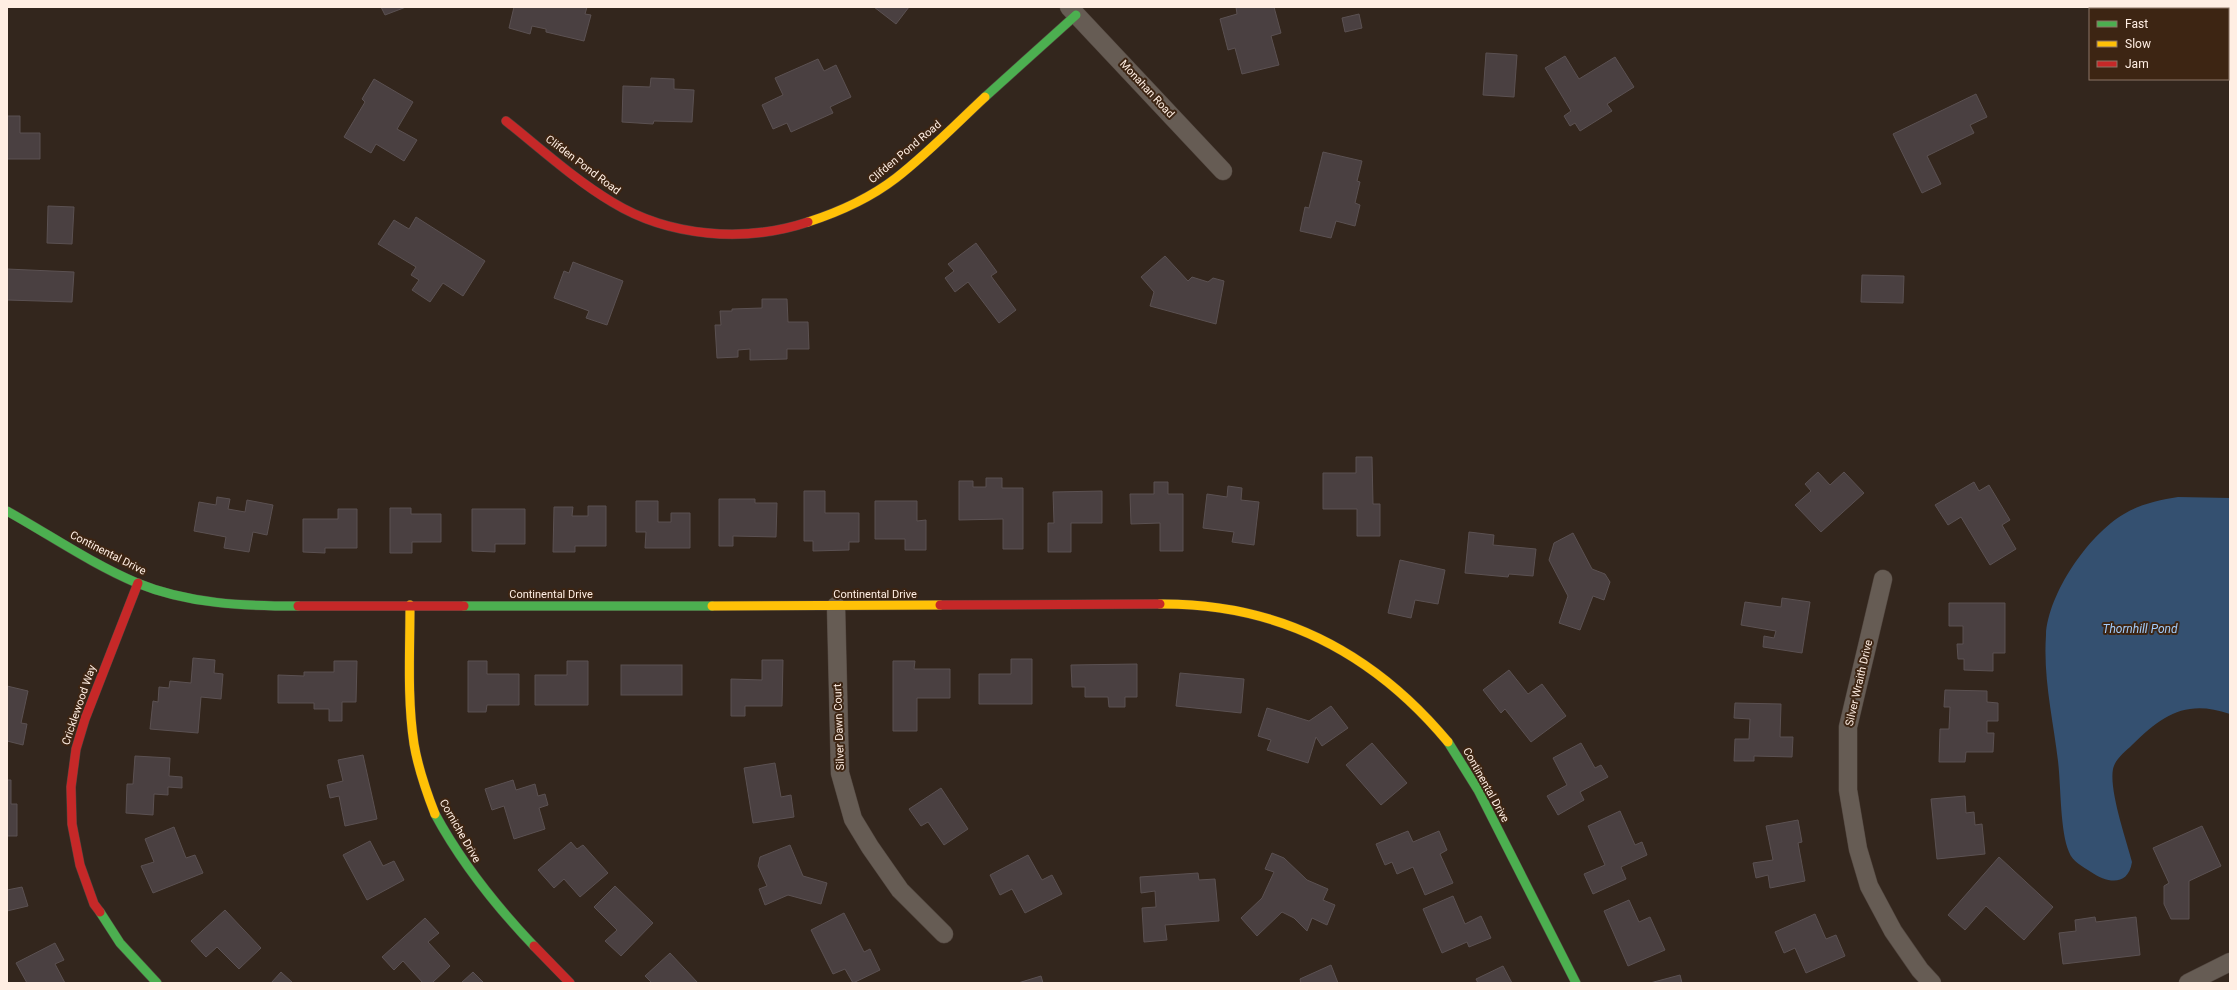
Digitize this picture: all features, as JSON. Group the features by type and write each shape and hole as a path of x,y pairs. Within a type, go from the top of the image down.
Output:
{"street":[{"name":"Clifden Pond Road","path":"506,121 593,189 617,205 641,216 674,227 714,233 751,234 784,229 815,221 845,209 869,197 896,178 1072,11"},
{"name":"Monahan Road","path":"1072,11 1223,171"},
{"name":"Continental Drive","path":"11,516 108,569 138,583 176,595 243,606 836,606 1176,604 1209,606 1262,616 1308,632 1348,654 1382,677 1416,708 1448,742 1472,780 1576,983"},
{"name":"Silver Wraith Drive","path":"1883,579 1848,727 1848,790 1858,849 1870,886 1893,931 1920,970 1932,983"},
{"name":"Cricklewood Way","path":"138,583 85,719 76,750 71,787 72,824 80,865 94,904 120,943 157,983"},
{"name":"Corniche Drive","path":"410,606 411,722 421,777 431,807 455,852 469,872 514,925 570,983"},
{"name":"Silver Dawn Court","path":"836,606 840,774 853,818 870,847 900,890 944,934"},
{"path":"2188,983 2230,962"}],"water":[{"name":"Thornhill Pond","path":"2178,497 2230,498 2230,714 2200,708 2188,709 2176,713 2154,725 2118,759 2113,769 2113,790 2132,862 2130,870 2126,876 2116,880 2104,879 2078,864 2070,855 2066,843 2062,821 2058,761 2046,667 2045,651 2048,619 2062,584 2072,567 2097,536 2110,524 2130,511 2150,503"}],"building":[{"path":"381,7 406,7 385,15"},
{"path":"514,7 587,7 585,14 591,15 584,41 546,32 546,29 532,26 530,34 509,28"},
{"path":"874,7 909,7 896,24"},
{"path":"1236,7 1274,7 1281,33 1271,36 1279,65 1242,74 1235,48 1228,50 1220,19 1237,14"},
{"path":"1359,14 1362,28 1345,32 1342,18"},
{"path":"1486,53 1517,55 1514,97 1483,95"},
{"path":"1565,56 1579,79 1615,57 1634,87 1607,104 1612,111 1580,131 1575,123 1570,126 1564,116 1571,111 1545,68"},
{"path":"818,59 824,71 836,65 851,97 830,107 833,113 791,132 787,123 773,129 762,105 783,95 775,78"},
{"path":"651,78 674,79 674,89 694,90 692,122 654,121 653,124 622,122 623,86 650,87"},
{"path":"374,79 413,102 397,129 417,140 404,161 376,144 371,153 344,137 365,102 362,99"},
{"path":"1976,94 1987,117 1970,125 1974,133 1927,156 1941,184 1922,193 1893,134"},
{"path":"7,116 20,116 20,133 40,133 40,159 7,159"},
{"path":"1323,152 1362,161 1357,181 1360,182 1355,203 1360,205 1355,226 1336,221 1331,238 1300,231 1305,207 1309,208"},
{"path":"48,206 74,207 72,244 47,243"},
{"path":"416,217 485,261 463,296 443,283 430,302 412,290 419,280 411,275 416,267 378,244 394,220 409,229"},
{"path":"976,243 997,272 991,276 1016,310 999,323 968,282 955,292 945,278 954,271 948,264"},
{"path":"1165,256 1188,281 1192,277 1208,282 1213,278 1224,281 1216,324 1150,306 1154,292 1141,277"},
{"path":"573,262 623,281 607,325 586,318 589,311 554,298 564,271 569,273"},
{"path":"7,269 74,272 72,302 7,300"},
{"path":"1862,275 1904,276 1903,303 1861,302"},
{"path":"762,299 787,299 788,322 808,322 809,349 787,349 787,359 750,360 750,349 738,350 738,357 717,358 715,325 721,325 720,311 762,308"},
{"path":"1356,457 1372,457 1373,504 1380,504 1380,536 1357,536 1357,509 1323,509 1323,473 1356,473"},
{"path":"1818,472 1830,485 1844,472 1864,493 1821,532 1795,505 1811,491 1805,484"},
{"path":"986,478 1002,478 1002,488 1023,488 1023,549 1003,549 1003,519 959,520 959,481 973,481 973,487 986,487"},
{"path":"1154,482 1168,482 1168,494 1183,494 1183,551 1160,551 1160,523 1131,524 1130,494 1154,494"},
{"path":"1974,482 1979,491 1989,485 2010,520 2002,525 2016,549 1990,565 1961,517 1948,525 1935,505"},
{"path":"1228,486 1242,488 1241,500 1259,502 1254,545 1232,542 1234,532 1203,528 1207,494 1227,497"},
{"path":"804,491 825,491 825,513 859,513 859,542 849,542 849,550 813,551 813,541 804,541"},
{"path":"1102,491 1102,523 1071,523 1071,552 1048,552 1048,523 1054,523 1053,492"},
{"path":"217,497 230,499 228,509 245,512 247,500 273,505 267,535 253,532 249,552 224,548 226,537 194,531 199,502 216,505"},
{"path":"719,499 755,499 755,503 777,503 776,537 733,536 733,546 719,546"},
{"path":"636,501 658,501 658,522 671,522 671,513 690,513 690,548 645,548 646,532 636,532"},
{"path":"875,501 917,501 917,521 926,520 926,550 905,550 905,539 875,539"},
{"path":"588,506 606,506 606,546 575,546 575,552 553,552 554,507 573,507 572,516 588,516"},
{"path":"390,508 411,508 411,514 441,514 441,542 412,542 412,553 390,553"},
{"path":"338,509 357,509 357,548 325,548 325,553 303,552 303,519 338,519"},
{"path":"472,509 525,509 525,544 495,544 495,552 472,551"},
{"path":"1469,532 1494,535 1493,545 1536,549 1533,576 1509,574 1508,577 1465,573"},
{"path":"1573,533 1592,569 1605,574 1610,582 1604,600 1593,596 1580,630 1559,623 1568,596 1549,560 1554,543"},
{"path":"1400,560 1445,570 1438,604 1415,600 1411,618 1388,613"},
{"path":"1782,598 1810,602 1802,653 1763,647 1764,636 1774,638 1776,631 1741,625 1745,602 1781,607"},
{"path":"1949,603 2005,603 2005,653 1993,653 1993,671 1964,670 1964,659 1958,659 1957,644 1963,644 1963,626 1949,626"},
{"path":"193,658 215,660 214,673 223,674 221,699 201,697 198,733 150,729 153,701 158,702 159,687 169,688 170,681 191,683"},
{"path":"1011,659 1032,659 1032,704 979,704 979,674 1011,674"},
{"path":"762,660 783,660 782,706 745,706 745,716 731,716 731,679 762,680"},
{"path":"334,661 357,661 356,702 342,702 342,721 329,721 329,709 314,709 314,703 278,703 278,675 304,676 304,672 334,672"},
{"path":"468,661 487,661 487,674 519,674 519,705 487,705 486,712 468,712"},
{"path":"567,661 588,661 588,705 535,705 535,675 567,675"},
{"path":"893,661 915,661 914,669 950,669 950,698 917,698 917,731 893,731"},
{"path":"1137,664 1137,697 1125,697 1125,707 1109,707 1108,697 1085,697 1085,687 1072,687 1071,665"},
{"path":"621,665 682,665 682,695 621,695"},
{"path":"1509,670 1528,694 1542,684 1566,716 1531,742 1505,709 1501,713 1483,690"},
{"path":"1180,673 1244,679 1241,713 1176,706"},
{"path":"7,686 28,691 21,723 27,724 23,745 7,741"},
{"path":"1945,690 1987,691 1987,702 1998,703 1998,721 1987,721 1987,733 1994,733 1993,752 1966,752 1965,762 1939,762 1940,729 1949,729 1950,707 1944,707"},
{"path":"1735,703 1781,704 1780,737 1793,737 1792,757 1754,756 1754,761 1734,761 1735,739 1749,739 1750,719 1734,718"},
{"path":"1331,706 1348,728 1322,746 1316,737 1308,763 1267,750 1271,740 1258,736 1267,708 1309,721"},
{"path":"1372,743 1407,783 1381,805 1346,765"},
{"path":"1581,743 1595,768 1601,765 1608,777 1580,792 1584,800 1558,815 1547,796 1567,785 1553,758"},
{"path":"363,755 377,819 345,826 339,796 330,798 327,785 343,781 338,760"},
{"path":"135,756 170,758 169,776 182,777 182,788 168,787 168,795 154,794 153,815 126,813 127,784 133,784"},
{"path":"775,763 781,797 791,795 794,817 753,823 744,768"},
{"path":"7,780 11,780 11,804 17,804 17,836 7,836"},
{"path":"513,780 516,790 535,784 538,796 545,794 548,805 539,808 545,829 514,839 504,806 492,810 485,789"},
{"path":"941,788 968,829 944,845 928,822 921,826 909,809"},
{"path":"1965,796 1966,813 1974,812 1975,825 1982,824 1985,854 1937,859 1931,799"},
{"path":"1620,811 1635,845 1642,842 1647,855 1621,867 1626,879 1593,894 1584,874 1605,865 1588,826"},
{"path":"1798,820 1802,842 1798,843 1805,881 1770,888 1768,875 1756,878 1753,863 1773,860 1766,826"},
{"path":"2202,826 2221,866 2189,881 2189,919 2171,919 2164,904 2164,886 2169,883 2153,848"},
{"path":"174,827 186,858 195,855 203,873 153,893 141,866 154,862 145,839"},
{"path":"1408,831 1413,842 1439,831 1447,850 1440,854 1453,883 1425,895 1413,867 1397,874 1392,862 1385,865 1376,844"},
{"path":"370,841 383,866 394,861 404,880 367,900 343,855"},
{"path":"571,842 577,849 583,845 608,873 580,897 564,879 554,888 538,870"},
{"path":"790,845 803,876 827,883 821,904 788,895 765,905 759,889 767,886 758,866 760,857"},
{"path":"1272,853 1284,858 1307,880 1328,889 1323,900 1335,905 1327,925 1312,918 1307,931 1294,918 1282,912 1257,936 1241,918 1262,898 1274,872 1265,869"},
{"path":"1028,855 1042,880 1052,875 1062,894 1025,913 1012,889 1000,895 990,875"},
{"path":"1999,857 2053,907 2024,940 1986,906 1965,930 1948,915"},
{"path":"1198,873 1199,880 1215,879 1219,921 1165,925 1167,940 1144,942 1142,908 1156,907 1155,891 1141,893 1140,877"},
{"path":"615,886 653,923 621,956 605,941 617,930 594,907"},
{"path":"22,887 28,906 7,911 7,890"},
{"path":"1453,896 1465,924 1481,916 1491,938 1469,947 1467,942 1442,953 1423,909"},
{"path":"1629,900 1639,922 1650,917 1665,950 1628,966 1604,911"},
{"path":"225,910 261,948 239,969 217,947 206,957 191,941"},
{"path":"844,913 864,952 870,949 880,970 853,983 845,969 833,974 811,930"},
{"path":"1815,914 1826,939 1836,935 1845,956 1806,973 1795,948 1784,953 1775,932"},
{"path":"2095,917 2096,922 2136,917 2140,955 2063,964 2059,933 2076,931 2075,920"},
{"path":"425,918 439,933 428,942 450,966 432,983 423,983 403,961 394,970 382,957"},
{"path":"55,943 64,960 55,964 65,983 27,983 16,963"},
{"path":"670,953 698,983 652,983 645,976"},
{"path":"1331,965 1338,983 1301,983 1300,979"},
{"path":"1503,966 1512,983 1478,983 1476,979"},
{"path":"281,972 293,983 271,983"},
{"path":"473,972 484,983 461,983"},
{"path":"1680,975 1682,983 1650,983"},
{"path":"1041,976 1043,983 1018,983"}],"traffic: fast":[{"path":"985,97 1076,15"},
{"path":"7,511 104,567 137,583 156,590 196,600 237,604 298,606"},
{"path":"464,606 712,606"},
{"path":"1448,742 1478,790 1576,983"},
{"path":"435,814 456,850 468,867 506,915 534,946"},
{"path":"100,912 120,943 157,983"}],"traffic: slow":[{"path":"808,222 854,204 876,192 896,178 941,139 985,97"},
{"path":"1160,604 1203,606 1244,612 1283,623 1320,639 1355,659 1388,682 1419,710 1448,742"},
{"path":"410,605 410,709 414,744 425,788 435,814"},
{"path":"712,606 940,605"}],"traffic: jam":[{"path":"506,121 571,174 598,193 634,214 658,223 708,233 733,234 759,233 784,229 808,222"},
{"path":"100,912 94,904 80,865 72,824 71,787 76,749 85,719 138,583"},
{"path":"940,605 1160,604"},
{"path":"298,606 464,606"},
{"path":"534,946 570,983"}]}
